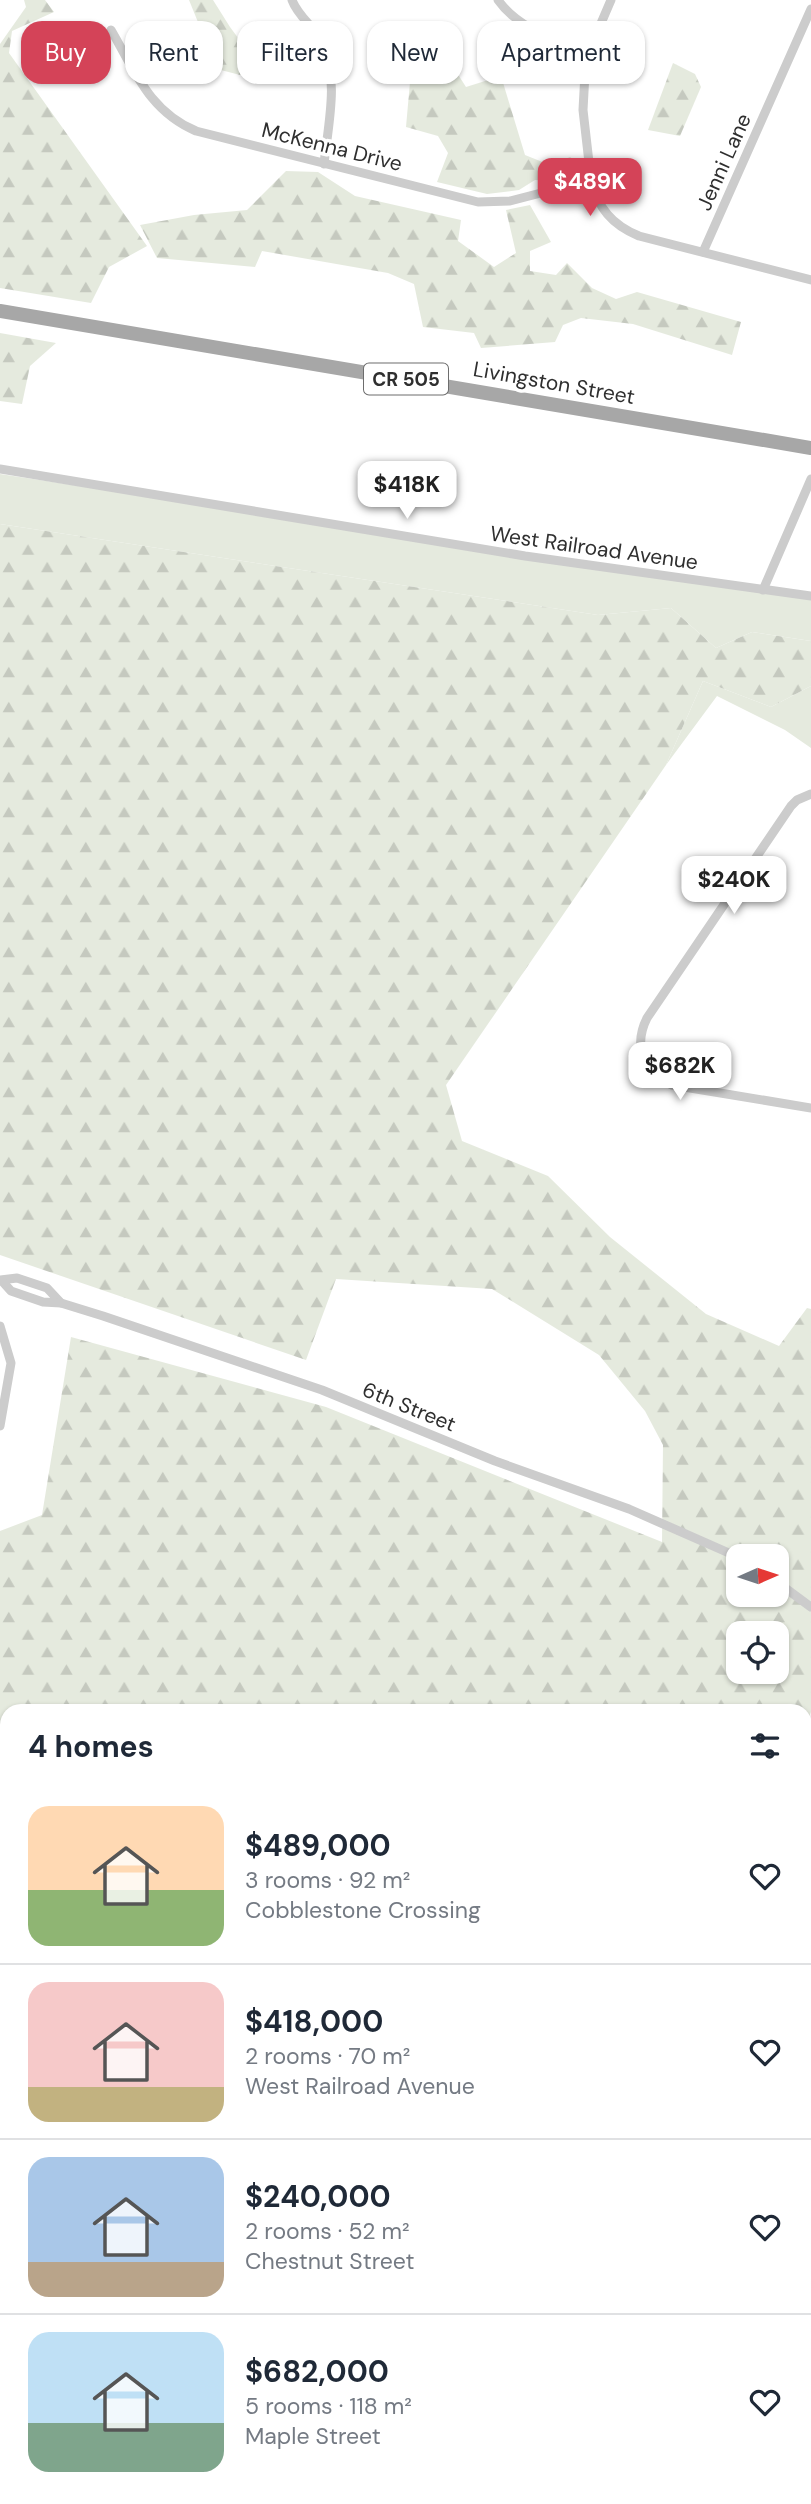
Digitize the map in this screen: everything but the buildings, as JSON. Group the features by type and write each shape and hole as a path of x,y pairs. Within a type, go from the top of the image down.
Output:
{"main road":[{"name":"Livingston Street","path":"0,311 811,448"}],"street":[{"path":"292,0 323,43 331,76 332,91 324,164"},
{"path":"498,0 516,21"},
{"path":"602,21 611,0"},
{"name":"Jenni Lane","path":"703,252 811,9"},
{"name":"McKenna Drive","path":"111,30 149,96 168,117 196,131 478,202 510,201 592,180"},
{"path":"584,84 582,97 594,194 605,213 626,230 811,280"},
{"name":"West Railroad Avenue","path":"0,469 525,556 811,596"},
{"path":"763,590 811,479"},
{"path":"811,794 791,806 650,1013 642,1027 640,1048 647,1067 662,1081 672,1085 811,1108"},
{"name":"6th Street","path":"1,1281 17,1278 47,1288 61,1303"},
{"name":"6th Street","path":"1,1281 11,1291 43,1302 61,1303 321,1390 495,1461 629,1508 726,1552"},
{"path":"0,1326 10,1363 0,1426"},
{"path":"789,1590 811,1607"}],"green space":[{"path":"24,0 45,0 54,12 34,21 21,21 21,27 12,31 9,53 21,70 21,84 31,84 147,246 109,267 91,303 0,288 0,44 26,7"},
{"path":"189,0 213,0 237,36 237,74 223,71 223,21 198,21"},
{"path":"673,63 695,74 701,87 680,136 648,130"},
{"path":"463,82 466,87 477,84 503,84 525,155 550,165 570,157 587,169 557,181 535,180 519,190 487,194 437,182 448,153 438,136 406,127 410,84"},
{"path":"286,171 318,172 355,196 461,220 458,241 494,267 516,253 506,210 530,205 551,242 530,251 530,271 556,275 567,263 592,288 616,299 637,292 741,322 732,355 633,324 581,318 563,325 555,342 481,348 474,333 423,327 414,284 388,273 262,251 255,267 157,258 140,225 194,215 247,210"},
{"path":"0,333 56,343 30,366 22,404 0,401"},
{"path":"0,474 811,597 811,641 752,632 716,648 671,608 598,615 0,524"},
{"path":"0,524 598,615 671,608 716,648 752,632 811,641 811,686 771,707 703,681 666,765 446,1085 462,1141 548,1176 610,1237 706,1314 779,1346 807,1308 811,1309 811,1704 0,1704 0,1531 42,1515 71,1337 326,1407 662,1542 663,1445 645,1411 599,1355 492,1289 336,1279 306,1360 0,1255"},
{"path":"703,681 771,707 811,686 811,748 785,730 717,696 666,765"}]}
